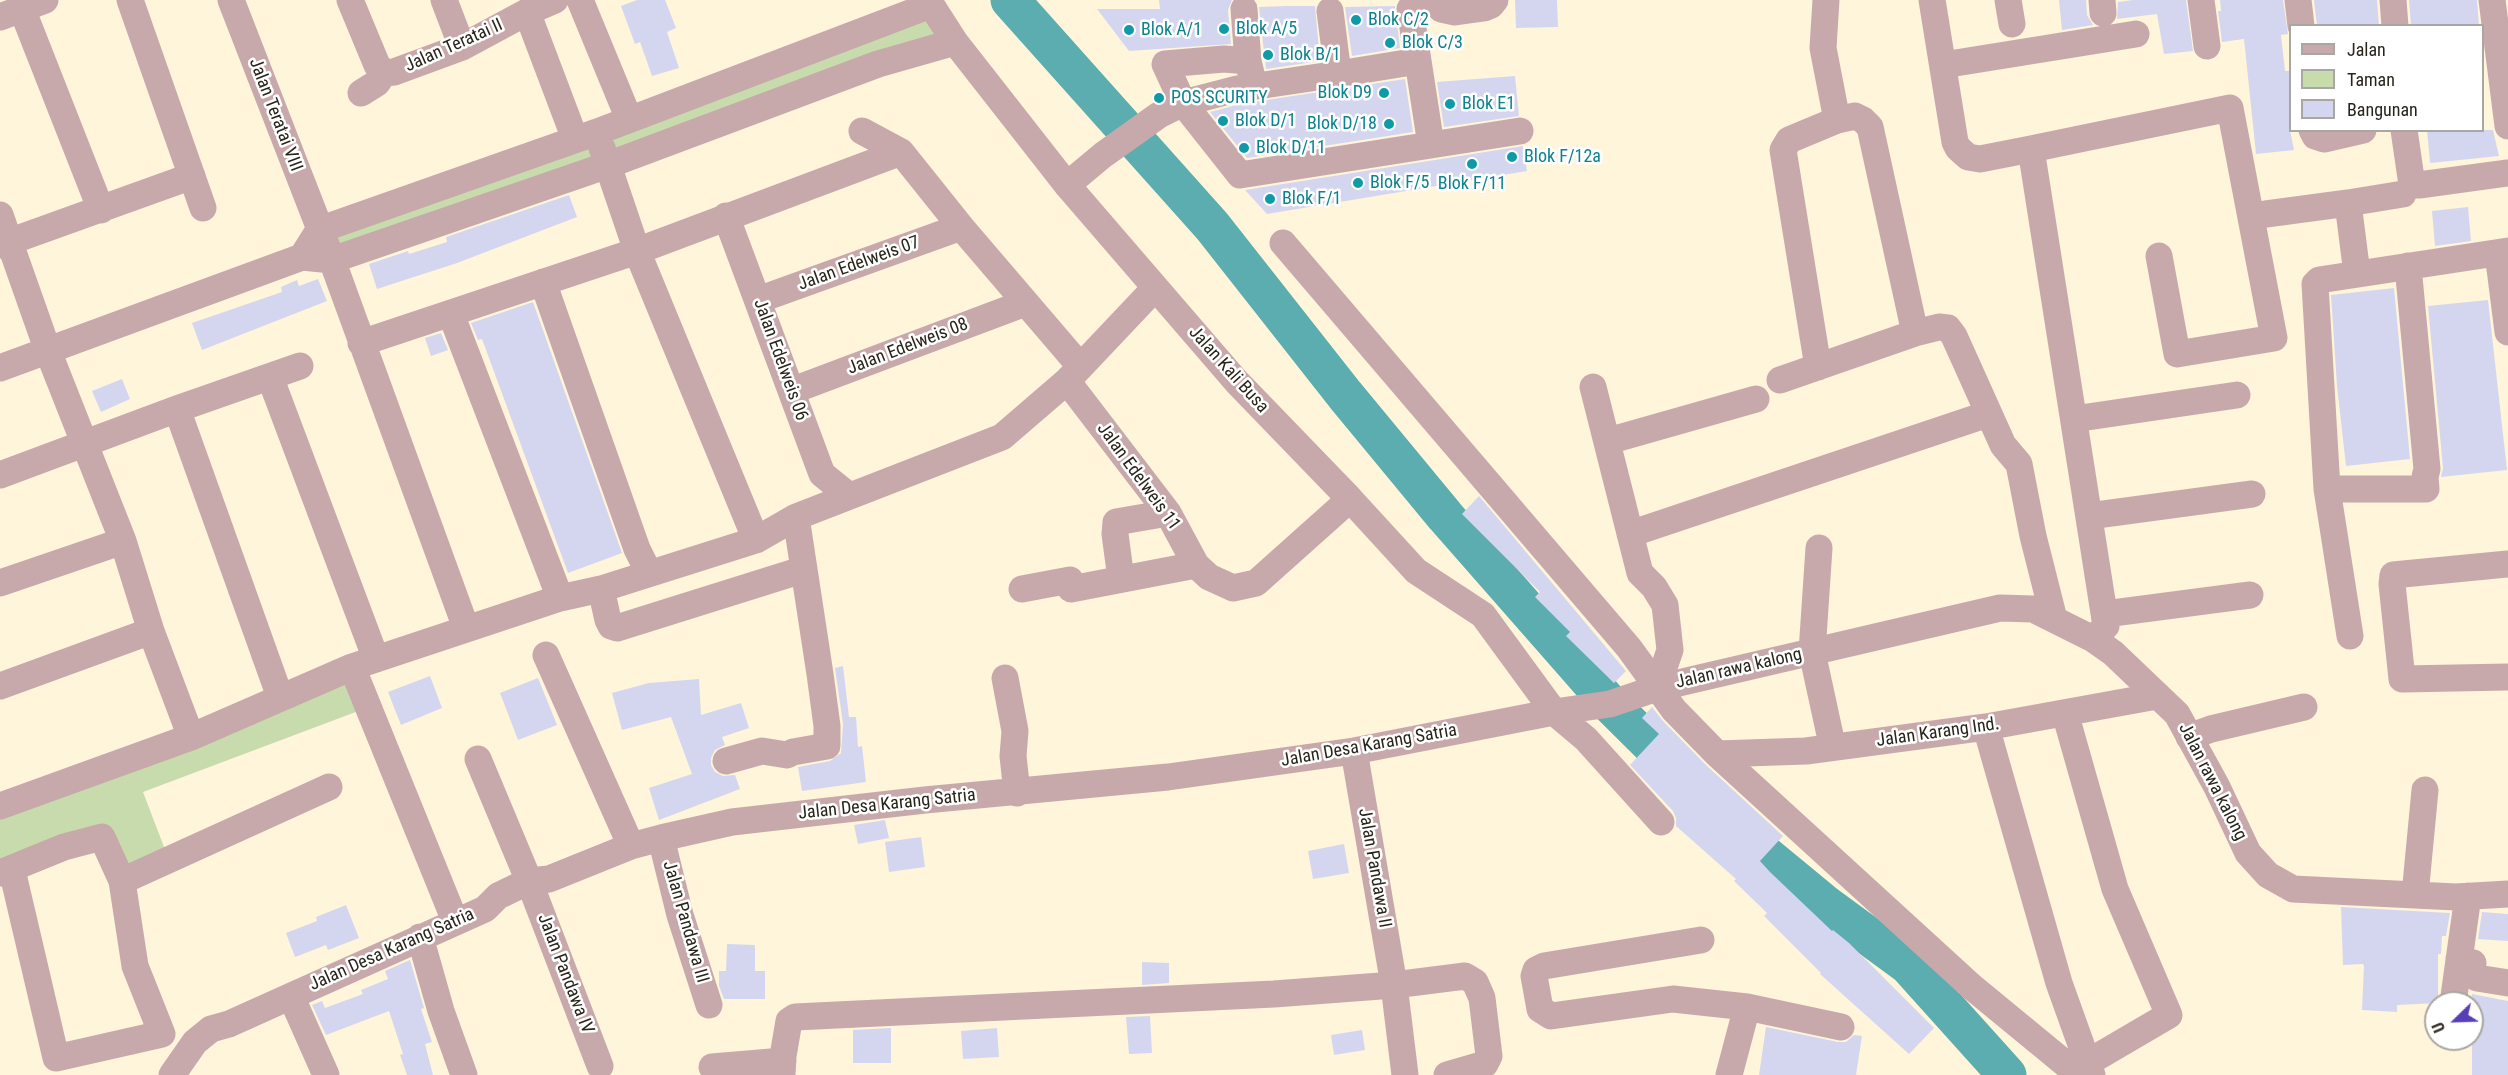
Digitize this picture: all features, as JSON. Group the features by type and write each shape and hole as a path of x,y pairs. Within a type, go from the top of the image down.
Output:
{"street":[{"path":"130,0 203,208"},
{"name":"Jalan Teratai VIII","path":"231,0 332,260 466,628"},
{"path":"350,0 376,65 384,73 377,83 361,93"},
{"path":"444,0 462,46"},
{"name":"Jalan Teratai II","path":"384,73 394,72 462,46 554,0"},
{"path":"580,0 629,119"},
{"path":"1431,145 1418,61 1422,5 1455,12 1484,8 1495,0"},
{"path":"1826,0 1823,48 1837,120"},
{"path":"1932,0 1955,142 1960,151 1968,157 1980,159 2230,108 2274,338 2177,354 2159,256"},
{"path":"2201,0 2207,46"},
{"path":"2298,0 2301,24"},
{"path":"2393,0 2395,24"},
{"path":"2492,0 2508,126"},
{"path":"302,257 319,230 586,135 930,3"},
{"name":"Jalan Kali Busa","path":"930,3 955,42 1067,184 1236,381 1416,571 1482,615 1565,711 1586,739 1661,822"},
{"path":"22,9 101,210"},
{"path":"1244,9 1251,74"},
{"path":"1330,10 1338,74"},
{"path":"527,12 586,135 608,165 637,250 756,540"},
{"path":"1943,64 2136,34"},
{"path":"0,368 302,257 332,260 608,165 878,64 955,42"},
{"path":"1251,74 1224,59 1165,64 1171,109 1240,175 1520,131"},
{"path":"1067,184 1103,155 1171,109 1209,95 1251,74 1338,74 1418,61"},
{"path":"1818,367 1783,150 1789,140 1837,120 1855,116 1870,127 1915,333"},
{"path":"862,131 901,152"},
{"path":"2313,132 2315,136 2324,139 2354,132"},
{"path":"2404,132 2411,178 2419,185 2508,172"},
{"path":"2031,149 2105,614 2106,626 2093,639"},
{"path":"361,343 637,250 901,152"},
{"name":"Jalan Edelweis 11","path":"901,152 1025,303 1168,513 1196,565 1209,577 1233,588 1256,583 1350,499"},
{"path":"5,244 192,176"},
{"path":"2266,214 2403,194"},
{"path":"2348,203 2357,274"},
{"path":"0,215 5,244 123,541 151,631 191,737"},
{"name":"Jalan Edelweis 06","path":"726,216 822,474 848,495"},
{"name":"Jalan Edelweis 07","path":"758,300 961,227"},
{"path":"1283,243 1629,648 1674,710 1717,754 1972,987 2086,1071"},
{"path":"2350,636 2326,489 2315,284 2319,280 2503,252 2508,332"},
{"path":"2326,489 2426,489 2427,469 2408,266"},
{"path":"543,282 637,549 649,573"},
{"path":"0,806 191,737 364,663 561,598 601,589 756,540 796,517 848,495 1002,437 1074,374 1155,288"},
{"name":"Jalan Edelweis 08","path":"791,391 1025,303"},
{"path":"451,314 561,598"},
{"path":"1780,380 1915,333 1938,327 1948,328 1954,336 2003,445 2019,464 2033,536 2054,619"},
{"path":"0,475 300,366"},
{"path":"270,377 364,663 454,921"},
{"path":"1593,387 1640,573 1654,586 1665,605 1670,650 1658,688"},
{"path":"2074,419 2237,394"},
{"path":"1608,441 1756,399"},
{"path":"177,409 280,697"},
{"path":"1630,534 1988,414"},
{"path":"2089,516 2252,494"},
{"path":"1121,579 1115,534 1116,522 1168,513"},
{"path":"726,761 762,751 787,755 827,746 822,684 802,570 796,517"},
{"path":"0,583 123,541"},
{"path":"1819,548 1812,652 1830,735"},
{"path":"2508,564 2392,575 2402,679 2508,677"},
{"path":"1022,589 1070,580 1071,589 1196,565"},
{"path":"601,589 608,620 614,628 617,628 802,570"},
{"path":"2105,614 2250,595"},
{"name":"Jalan rawa kalong","path":"1658,688 2000,608 2033,609 2093,639 2113,653 2177,714 2217,787 2248,853 2268,875 2293,889 2415,895 2508,894"},
{"path":"0,686 151,631"},
{"path":"546,655 632,846"},
{"path":"1005,678 1015,731 1013,756 1017,793"},
{"name":"Jalan Desa Karang Satria","path":"172,1075 195,1042 211,1029 229,1024 485,909 498,896 529,881 549,879 632,846 661,838 732,822 925,800 1168,777 1354,751 1610,704 1658,688"},
{"name":"Jalan Karang Ind.","path":"1717,754 1806,751 1986,727 2157,696"},
{"path":"2189,737 2211,729 2304,707"},
{"path":"2066,713 2115,889 2169,1015 2086,1071"},
{"path":"1986,727 2086,1071"},
{"name":"Jalan Pandawa II","path":"1354,751 1394,985 1405,1075"},
{"name":"Jalan Pandawa IV","path":"478,759 529,881 600,1066"},
{"path":"122,881 329,787"},
{"path":"2415,895 2425,790"},
{"path":"102,837 122,881 135,966 162,1034 56,1058 6,871 64,848 102,837"},
{"name":"Jalan Pandawa III","path":"661,838 681,915 709,1005"},
{"path":"2455,991 2468,896"},
{"path":"420,937 441,1011 464,1075"},
{"path":"1701,940 1544,966 1536,970 1533,976 1540,1009 1551,1016 1673,999 1747,1007 1841,1027"},
{"path":"2459,959 2473,963 2472,970 2477,978 2508,983"},
{"path":"712,1067 782,1068 789,1021 802,1016 1274,994 1394,985 1457,975 1472,979 1479,988 1489,1056 1485,1064 1448,1075"},
{"path":"291,996 326,1075"},
{"path":"1729,1075 1747,1007"}],"green space":[{"path":"931,5 955,42 332,260 319,230"},
{"path":"352,667 369,707 143,792 169,860 122,881 102,837 0,873 0,806"}],"building":[{"path":"637,0 665,0 676,28 667,32 679,68 652,76 640,42 635,44 621,6"},
{"path":"1159,0 1232,0 1228,10 1231,44 1129,51 1097,9 1160,9"},
{"path":"1515,0 1557,0 1558,27 1516,28"},
{"path":"2059,0 2086,0 2087,15 2093,25 2062,30"},
{"path":"2186,0 2193,51 2164,54 2157,14 2117,19 2118,2"},
{"path":"2220,0 2283,0 2288,34 2281,35 2285,71 2289,71 2289,132 2294,150 2256,154 2244,39 2222,42 2218,11 2221,11"},
{"path":"2314,0 2377,0 2379,24 2317,24"},
{"path":"2409,0 2477,0 2479,24 2411,24"},
{"path":"1315,6 1320,61 1266,69 1259,7"},
{"path":"1395,6 1400,48 1352,56 1345,7"},
{"path":"1515,76 1519,116 1444,127 1437,82"},
{"path":"1405,79 1413,132 1247,158 1210,112 1240,104"},
{"path":"2493,130 2499,156 2430,163 2427,132"},
{"path":"1523,146 1527,171 1267,214 1245,190"},
{"path":"569,195 577,217 457,263 377,289 369,264 408,251 409,254 447,242 446,237"},
{"path":"2468,207 2471,241 2435,246 2432,211"},
{"path":"318,279 327,301 202,350 192,323 282,292 281,287 297,280 299,286"},
{"path":"2394,288 2410,459 2346,466 2337,386 2331,295"},
{"path":"2488,300 2507,470 2441,477 2443,468 2428,306"},
{"path":"533,302 622,553 568,573 482,339 478,340 471,323"},
{"path":"441,333 448,350 431,356 425,338"},
{"path":"122,379 130,399 101,412 92,391"},
{"path":"1479,496 1626,671 1614,683 1566,636 1570,632 1535,597 1540,592 1462,514"},
{"path":"843,666 849,717 856,717 858,747 862,746 866,782 802,791 798,767 830,761 841,753 843,724 835,668"},
{"path":"430,676 442,708 401,725 388,692"},
{"path":"538,678 557,725 518,740 500,693"},
{"path":"699,679 701,715 741,703 749,728 722,737 725,745 715,750 711,758 711,765 715,772 723,776 735,775 740,789 659,820 649,788 692,774 671,717 622,730 612,693 649,683"},
{"path":"1652,707 1706,765 1783,836 1760,861 1832,931 1849,943 1934,1028 1909,1054 1820,974 1764,916 1767,913 1734,881 1736,879 1676,826 1673,811 1630,765 1659,734 1642,718"},
{"path":"885,820 889,838 858,844 854,825"},
{"path":"921,837 925,867 889,872 885,842"},
{"path":"1344,844 1349,873 1313,879 1308,851"},
{"path":"346,905 359,938 328,950 326,945 295,957 286,933 317,921 316,917"},
{"path":"2341,907 2450,913 2446,936 2442,936 2441,954 2438,954 2438,991 2424,991 2424,1004 2397,1005 2397,1012 2362,1010 2364,966 2363,964 2343,965"},
{"path":"2482,912 2508,914 2508,941 2478,939"},
{"path":"727,944 755,945 755,971 765,971 765,999 724,999 719,986 719,971 726,971"},
{"path":"410,960 424,1008 421,1009 432,1042 425,1044 433,1075 407,1075 400,1055 403,1054 389,1011 326,1035 312,1005 322,1001 325,1008 363,994 361,990 388,979 385,971"},
{"path":"1142,962 1169,963 1169,983 1142,985"},
{"path":"2484,996 2508,1001 2508,1075 2472,1075 2472,1051 2484,1051"},
{"path":"1150,1016 1152,1053 1129,1054 1126,1017"},
{"path":"1766,1027 1838,1042 1846,1042 1854,1035 1862,1036 1856,1075 1759,1075"},
{"path":"891,1028 891,1063 853,1063 853,1030"},
{"path":"997,1028 999,1057 963,1059 961,1031"},
{"path":"1362,1030 1365,1050 1334,1055 1331,1035"}],"waterway":[{"path":"1010,0 1212,226 1345,395 1445,516 1610,704 1746,839 1826,905 1908,965 2007,1075"}],"place":[{"name":"Blok C/2","path":"1356,20"},
{"name":"Blok A/5","path":"1224,29"},
{"name":"Blok A/1","path":"1129,30"},
{"name":"Blok C/3","path":"1390,43"},
{"name":"Blok B/1","path":"1268,55"},
{"name":"Blok D9","path":"1384,93"},
{"name":"POS SCURITY","path":"1159,98"},
{"name":"Blok E1","path":"1450,104"},
{"name":"Blok D/1","path":"1223,121"},
{"name":"Blok D/18","path":"1389,124"},
{"name":"Blok D/11","path":"1244,148"},
{"name":"Blok F/12a","path":"1512,157"},
{"name":"Blok F/11","path":"1472,164"},
{"name":"Blok F/5","path":"1358,183"},
{"name":"Blok F/1","path":"1270,199"}]}
